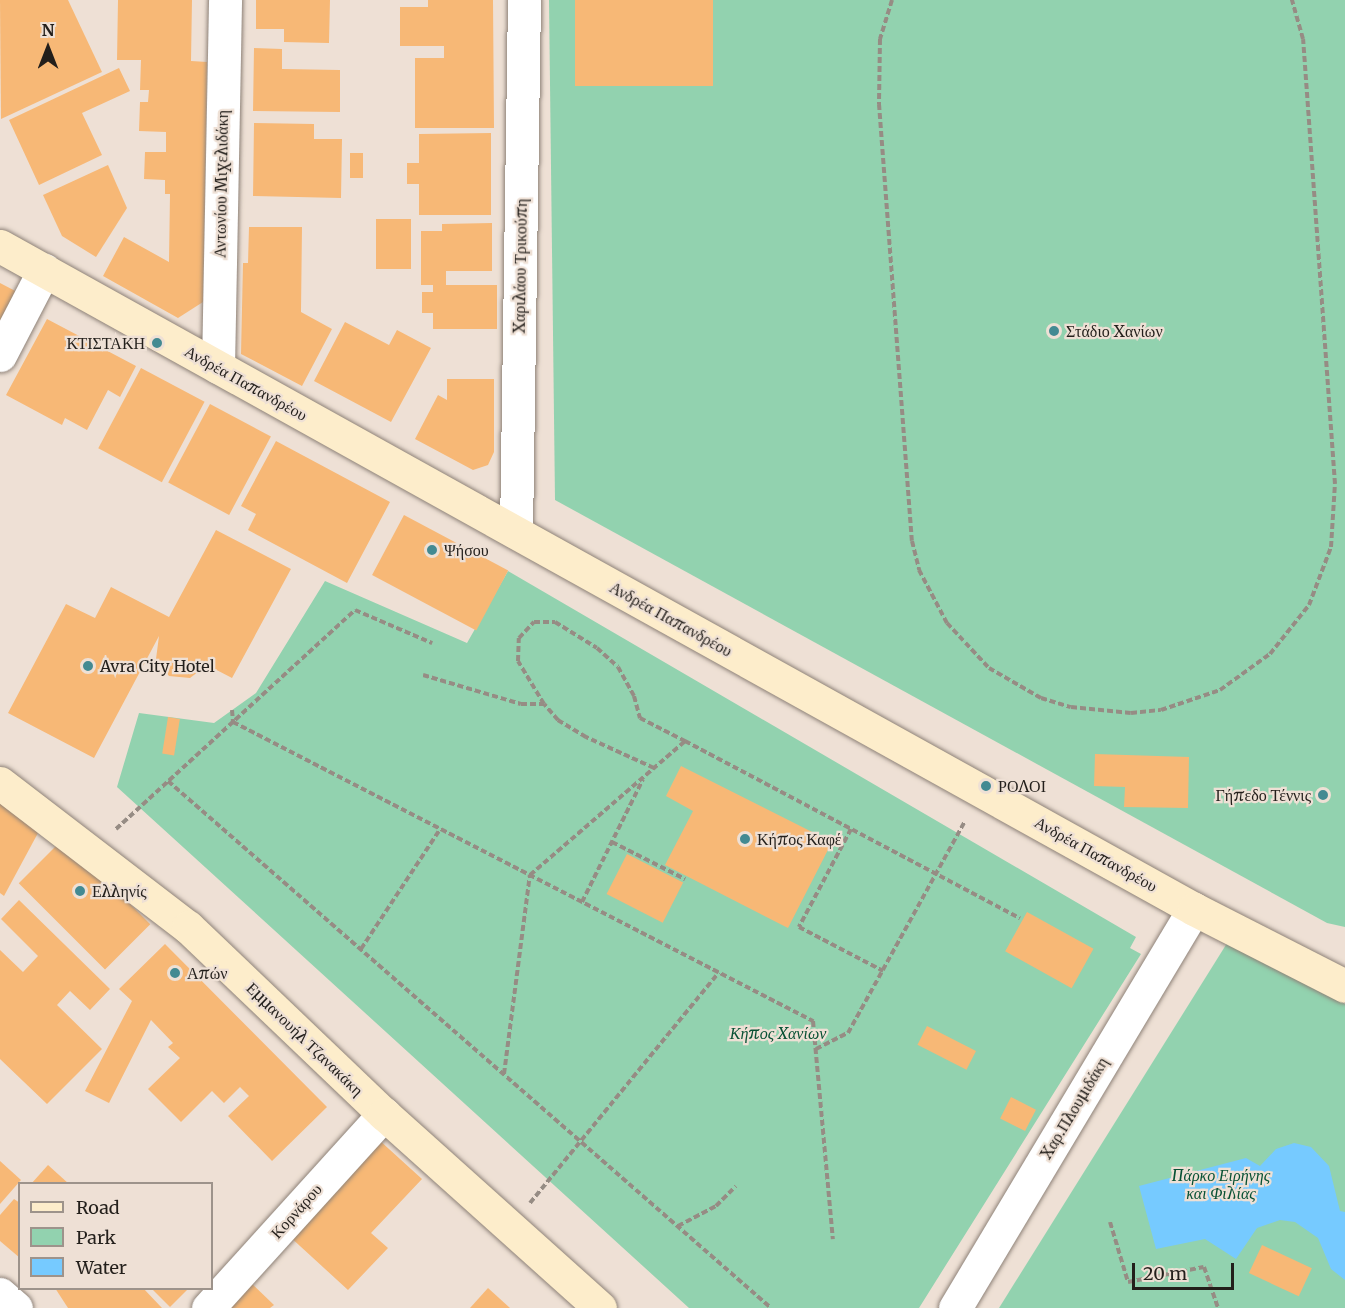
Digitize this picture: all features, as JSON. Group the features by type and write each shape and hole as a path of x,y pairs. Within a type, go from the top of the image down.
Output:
{"main road":[{"name":"Ανδρέα Παπανδρέου","path":"1,244 1194,909 1345,986"},
{"name":"Εμμανουήλ Τζανακάκη","path":"0,783 188,927 384,1114 600,1308"}],"street":[{"name":"Αντωνίου Μιχελιδάκη","path":"218,367 225,0"},
{"name":"Χαριλάου Τρικούπη","path":"516,532 524,0"},
{"path":"0,355 44,270"},
{"name":"Χαρ.Πλουμιδάκη","path":"955,1308 1194,909"},
{"name":"Κορνάρου","path":"208,1308 384,1114"},
{"path":"0,1294 16,1308"}],"path":[{"path":"892,0 880,39 879,104 912,541 919,570 947,623 989,668 1041,698 1071,707 1131,713 1161,710 1220,690 1270,654 1309,605 1331,547 1335,516 1335,472 1303,39 1292,0"},
{"path":"91,851 355,610 432,643"},
{"path":"654,768 586,737 558,720 544,704 518,661 519,638 534,622 555,622 578,634 618,667 634,696 640,718 1020,918"},
{"path":"423,675 521,704 544,704"},
{"path":"232,710 233,722"},
{"path":"233,722 813,1021 833,1239"},
{"path":"504,1074 530,875 685,741"},
{"path":"582,902 644,777"},
{"path":"168,781 771,1308"},
{"path":"361,949 440,829"},
{"path":"851,829 799,927 883,971"},
{"path":"612,842 685,879"},
{"path":"816,1049 848,1033 951,848"},
{"path":"510,1226 718,972"},
{"path":"678,1226 716,1206 736,1186"},
{"path":"1110,1222 1128,1282 1204,1267 1218,1308"}],"green space":[{"name":"Στάδιο Χανίων","path":"549,0 1345,0 1345,927 1327,923 555,500"},
{"name":"Κήπος Χανίων","path":"508,571 1136,937 1130,948 1141,954 919,1308 689,1308 117,787 139,713 214,723 256,693 325,581 467,643"},
{"name":"Πάρκο Ειρήνης και Φιλίας","path":"1229,940 1345,1004 1345,1308 999,1308"}],"water":[{"path":"1294,1143 1311,1147 1329,1166 1340,1211 1345,1212 1345,1280 1331,1269 1318,1238 1295,1222 1280,1220 1257,1228 1236,1259 1205,1239 1156,1249 1139,1186 1246,1158 1260,1166 1276,1149"}],"building":[{"path":"0,0 68,0 102,72 1,119"},
{"path":"118,0 192,0 191,61 207,62 203,302 178,318 103,276 124,237 169,262 170,194 165,194 165,180 144,179 145,152 166,152 166,132 139,131 140,102 148,102 149,90 140,90 141,60 117,60"},
{"path":"256,0 330,0 329,43 284,42 284,29 256,29"},
{"path":"428,0 493,0 494,128 415,128 415,58 444,58 444,46 400,46 400,7 428,7"},
{"path":"575,0 713,0 713,86 575,86"},
{"path":"254,48 282,49 282,69 340,70 340,112 253,111"},
{"path":"119,68 130,91 82,113 102,155 39,185 9,120"},
{"path":"254,123 314,124 314,139 342,139 341,198 253,196"},
{"path":"491,133 491,215 419,215 419,184 407,184 407,163 419,163 419,134"},
{"path":"350,153 363,153 363,178 350,178"},
{"path":"108,165 127,208 96,257 62,236 43,195"},
{"path":"376,219 411,219 411,269 376,269"},
{"path":"492,223 492,271 446,271 446,285 497,285 497,329 433,329 433,313 422,313 422,292 433,292 433,285 421,285 421,231 442,231 442,224"},
{"path":"249,227 302,227 301,312 332,329 302,386 241,354 243,263 248,263"},
{"path":"0,283 23,295 0,337"},
{"path":"47,319 136,366 120,397 108,390 87,430 65,418 62,425 6,395"},
{"path":"345,322 389,345 397,330 431,348 391,422 314,381"},
{"path":"141,368 205,402 162,482 98,448"},
{"path":"447,379 494,379 494,452 488,465 473,470 415,439 438,395 447,400"},
{"path":"210,404 271,436 229,515 168,483"},
{"path":"276,441 390,502 347,583 248,530 256,514 241,506"},
{"path":"404,515 508,570 476,630 372,575"},
{"path":"216,530 291,569 232,678 207,665 190,678 169,676 156,659 159,636 94,758 8,713 66,604 95,618 111,587 169,617"},
{"path":"168,717 180,719 174,755 162,754"},
{"path":"1095,754 1189,757 1188,808 1124,807 1125,787 1094,786"},
{"path":"681,766 832,842 788,928 665,865 693,811 666,796"},
{"path":"0,796 45,820 4,896 0,893"},
{"path":"64,838 150,924 105,970 19,883"},
{"path":"627,854 683,883 663,923 607,894"},
{"path":"19,900 110,989 90,1010 70,991 57,1005 102,1049 47,1104 0,1059 0,950 23,972 38,956 1,919"},
{"path":"1027,912 1093,949 1072,988 1005,951"},
{"path":"165,944 327,1107 272,1161 228,1116 249,1096 240,1087 224,1103 212,1091 181,1122 148,1089 180,1058 168,1047 173,1043 151,1020 109,1103 85,1091 132,1001 119,989"},
{"path":"927,1026 976,1051 966,1070 917,1045"},
{"path":"1011,1097 1036,1110 1025,1131 1000,1118"},
{"path":"378,1139 422,1179 371,1233 388,1248 348,1290 288,1235"},
{"path":"0,1161 21,1180 0,1204"},
{"path":"48,1165 67,1182 33,1182"},
{"path":"14,1199 18,1202 18,1256 0,1241 0,1215"},
{"path":"1262,1245 1312,1268 1299,1296 1249,1273"},
{"path":"248,1280 274,1305 270,1308 220,1308"},
{"path":"488,1288 510,1308 470,1308"},
{"path":"56,1290 145,1290 162,1308 68,1308"},
{"path":"153,1290 187,1290 170,1307"}],"place":[{"name":"Στάδιο Χανίων","path":"1054,331"},
{"name":"ΚΤΙΣΤΑΚΗ","path":"157,343"},
{"name":"Ψήσου","path":"432,550"},
{"name":"Avra City Hotel","path":"88,666"},
{"name":"ΡΟΛΟΙ","path":"986,786"},
{"name":"Γήπεδο Τέννις","path":"1323,795"},
{"name":"Κήπος Καφέ","path":"745,839"},
{"name":"Ελληνίς","path":"80,891"},
{"name":"Απών","path":"175,973"}]}
